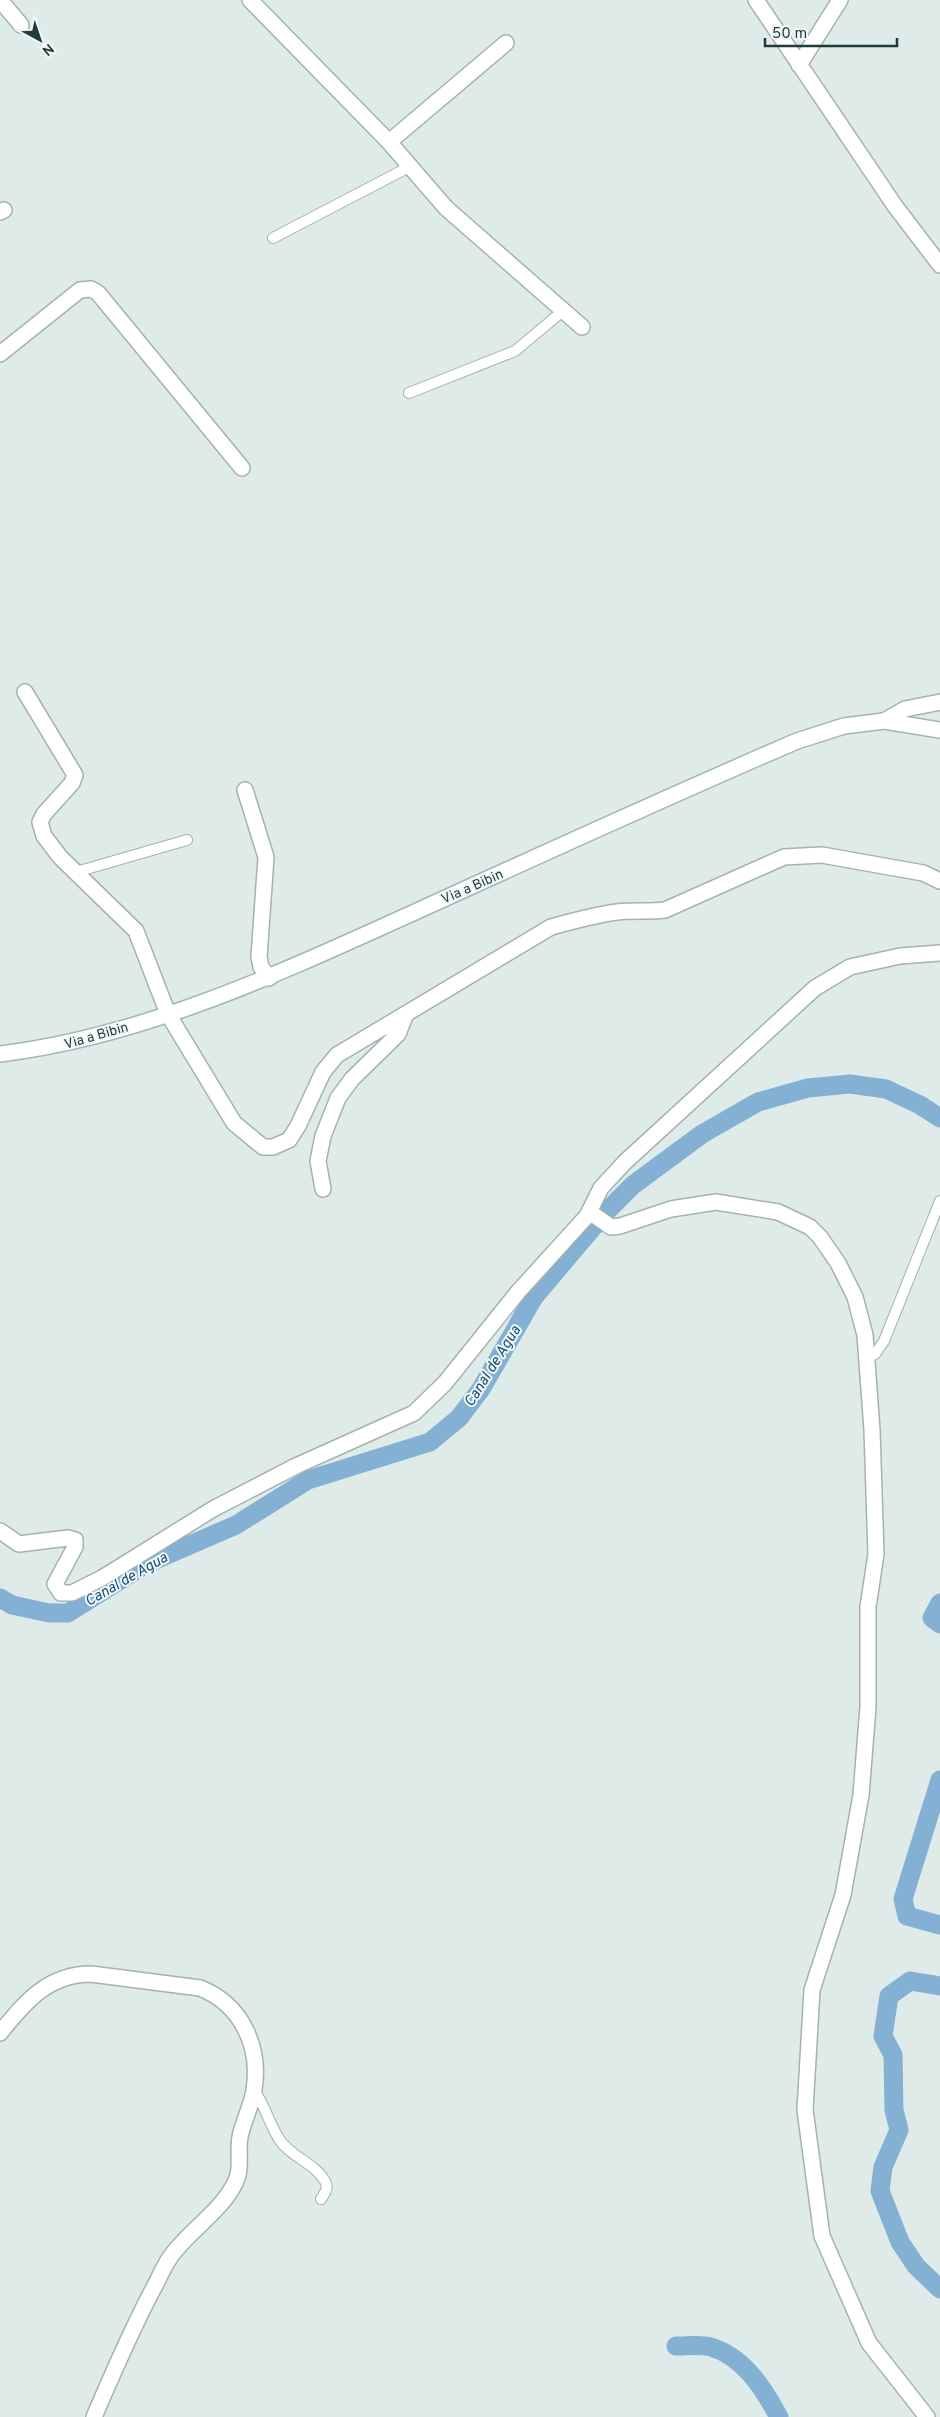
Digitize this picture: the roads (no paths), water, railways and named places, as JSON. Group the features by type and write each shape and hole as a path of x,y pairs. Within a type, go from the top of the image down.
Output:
{"street":[{"path":"0,0 21,25"},
{"path":"250,0 389,142 446,208 582,327"},
{"path":"756,0 895,206 940,266"},
{"path":"799,65 840,0"},
{"path":"389,142 506,43"},
{"path":"0,354 80,290 91,289 98,293 242,468"},
{"path":"25,692 75,775 72,784 44,814 40,822 44,836 60,857 136,931 168,1014 234,1123 263,1147 274,1147 289,1140 298,1126 323,1072 337,1056 551,927 581,918 619,912 665,910 784,857 822,855 922,873 940,881"},
{"path":"884,721 905,709 940,702"},
{"name":"Via a Bibin","path":"0,1054 49,1048 168,1014 269,978 797,741 844,726 884,721 940,730"},
{"path":"245,790 266,858 265,901 259,957 261,967 269,978"},
{"path":"0,1531 19,1544 68,1538 75,1540 75,1547 55,1584 61,1592 72,1593 102,1578 214,1509 296,1466 414,1413 445,1383 518,1292 593,1217 601,1188 625,1162 815,988 850,967 900,956 940,953"},
{"path":"323,1189 318,1161 323,1136 338,1098 352,1079 398,1034 406,1014"},
{"path":"593,1217 611,1227 620,1226 671,1209 716,1202 778,1212 810,1226 838,1263 855,1297 865,1335 867,1357 872,1430 876,1554 868,1607 868,1706 862,1785 843,1895 812,1990 806,2110 822,2236 869,2343 927,2417"},
{"path":"0,2033 21,2007 38,1992 55,1981 73,1974 91,1974 200,1988 227,2002 239,2016 248,2035 254,2060 254,2090 240,2139 240,2171 234,2186 207,2220 171,2256 125,2343 94,2417"}],"lane":[{"path":"273,238 410,166"},
{"path":"410,392 515,351 564,310"},
{"path":"76,872 187,840"},
{"path":"867,1357 875,1354 884,1342 940,1201"},
{"path":"254,2090 265,2106 279,2139 288,2150 304,2161 326,2182 327,2190 322,2199"}],"waterway":[{"name":"Canal de Agua","path":"0,1598 12,1605 49,1613 68,1613 146,1564 236,1525 308,1480 430,1442 459,1418 481,1389 534,1297 605,1213 633,1185 702,1134 758,1102 808,1088 850,1084 886,1089 920,1105 940,1118"},
{"name":"Canal de Agua","path":"940,1603 932,1618 940,1624"},
{"name":"Canal de Agua","path":"940,1780 903,1899 907,1916 940,1925"},
{"name":"Canal de Agua","path":"940,1986 910,1981 889,1996 883,2036 893,2055 894,2110 899,2130 883,2167 880,2191 900,2242 916,2266 940,2289"},
{"name":"Canal de Agua","path":"676,2346 707,2346 733,2358 743,2366 759,2385 779,2417"}]}
